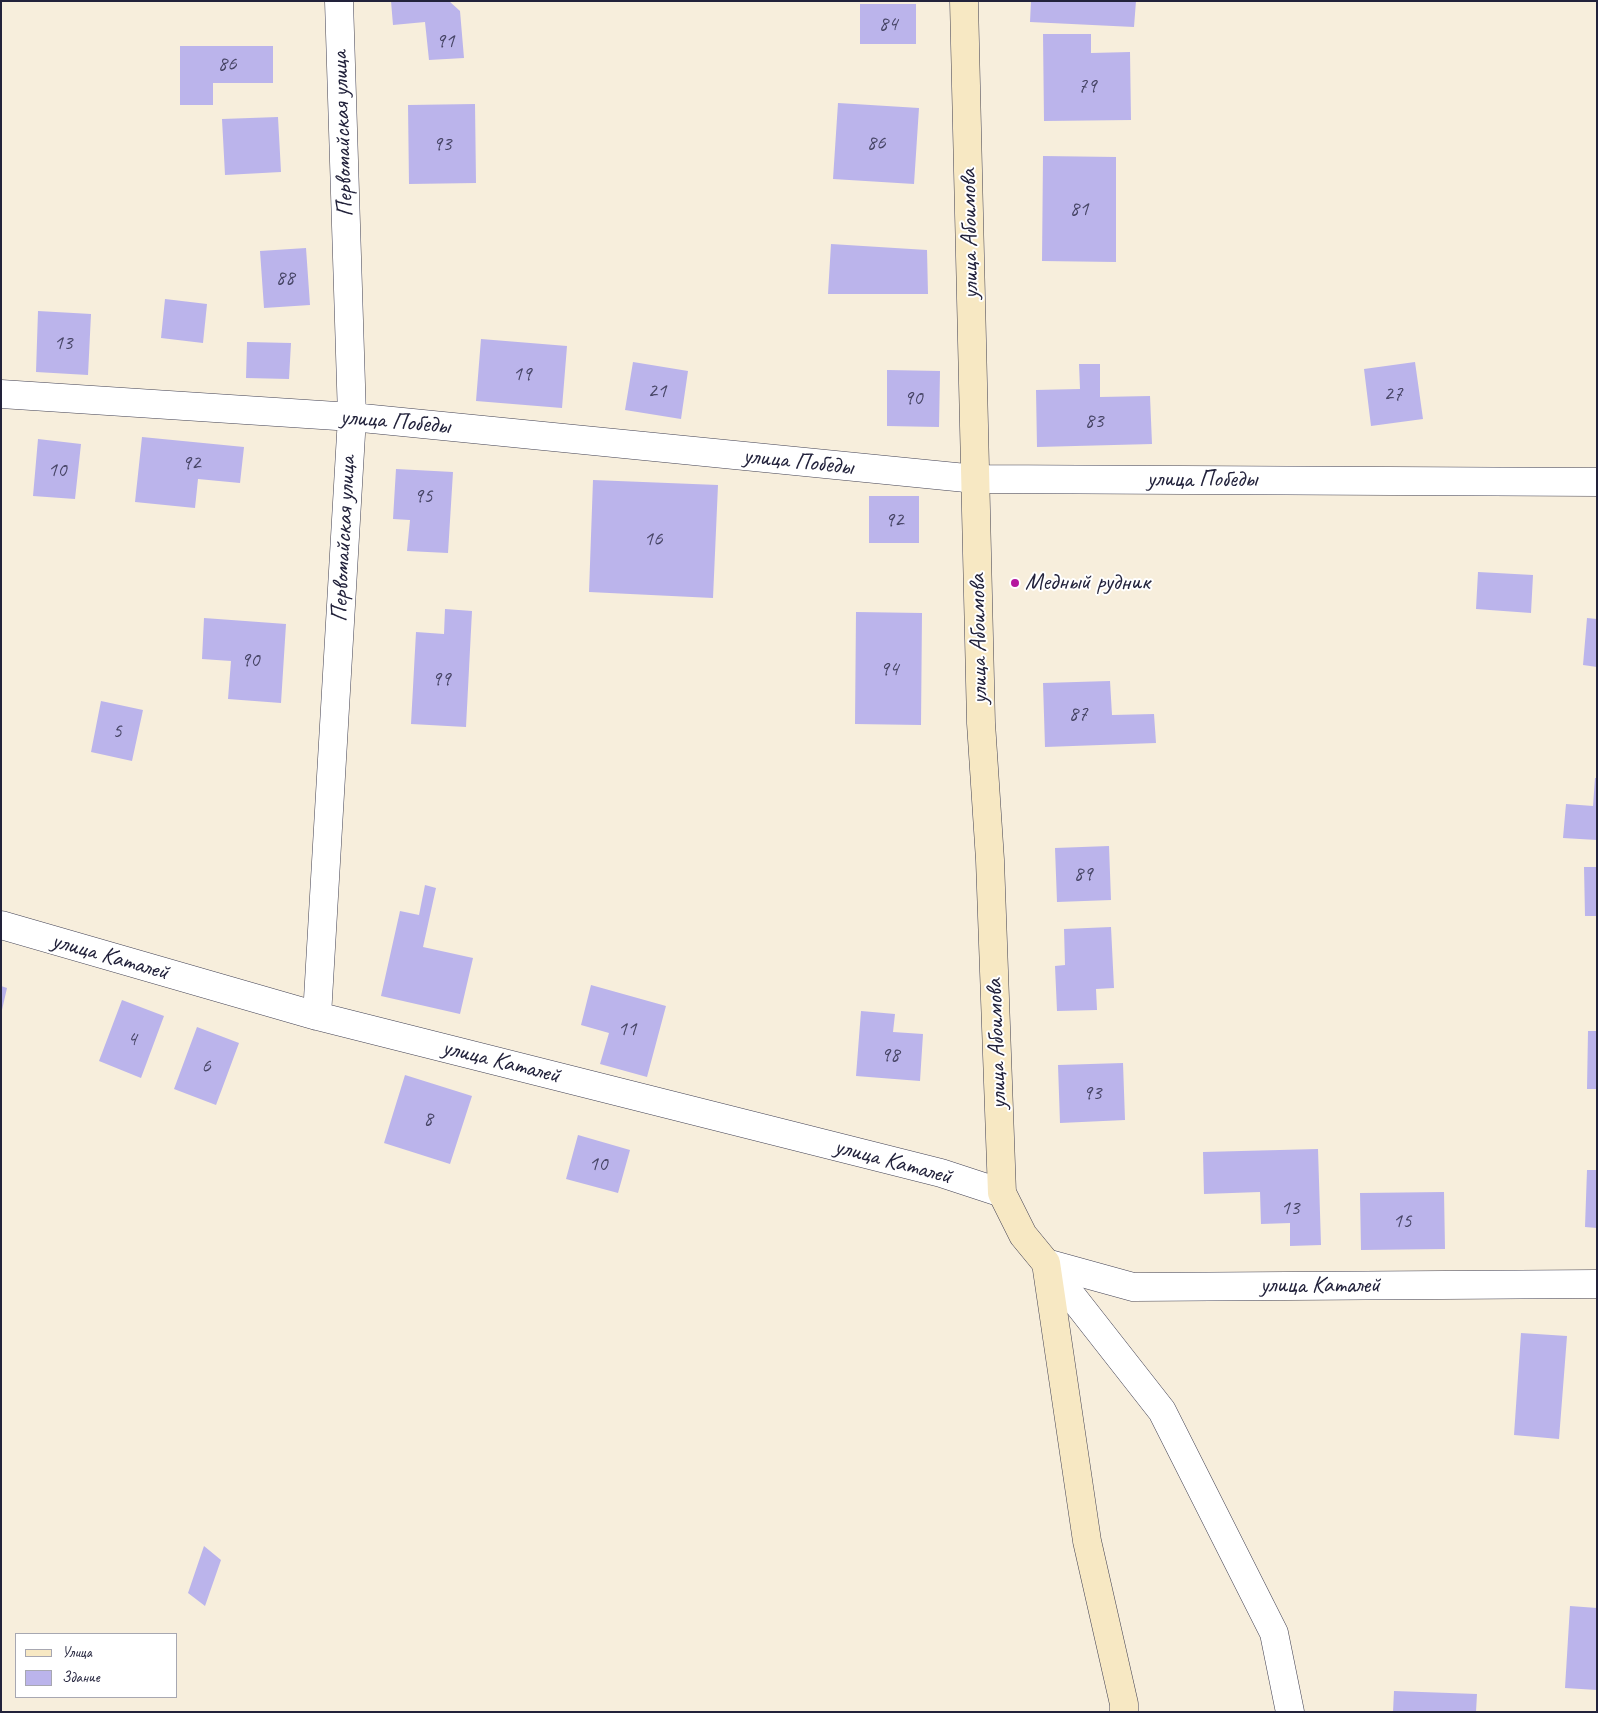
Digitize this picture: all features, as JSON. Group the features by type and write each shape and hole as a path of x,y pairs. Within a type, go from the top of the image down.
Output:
{"main road":[{"name":"улица Абоимова","path":"964,1 981,723 990,860 1002,1193 1023,1235 1046,1263"},
{"path":"1046,1263 1087,1541 1124,1704 1124,1712"}],"street":[{"name":"Первомайская улица","path":"317,1016 352,417 339,1"},
{"name":"улица Победы","path":"1,394 352,417 976,479 1597,482"},
{"name":"улица Каталей","path":"1,925 317,1016 931,1171 1002,1193"},
{"name":"улица Каталей","path":"1046,1263 1133,1288 1597,1284"},
{"path":"1046,1263 1162,1411 1274,1632 1290,1712"}],"building":[{"path":"391,1 449,1 460,11 464,58 429,60 425,22 393,25"},
{"path":"1031,1 1136,1 1134,27 1030,22"},
{"path":"860,4 916,4 916,44 860,44"},
{"path":"1043,34 1091,34 1091,53 1130,52 1131,120 1044,121"},
{"path":"180,46 273,46 273,83 213,83 213,105 180,105"},
{"path":"838,103 919,108 914,184 833,179"},
{"path":"475,104 476,183 409,184 408,105"},
{"path":"278,117 281,172 225,175 222,119"},
{"path":"1043,156 1116,157 1116,262 1042,261"},
{"path":"831,244 927,250 928,294 828,294"},
{"path":"306,248 310,305 264,308 260,251"},
{"path":"165,299 207,304 203,343 161,338"},
{"path":"38,311 91,314 88,375 36,372"},
{"path":"481,339 567,346 562,408 476,401"},
{"path":"247,342 291,343 289,379 246,378"},
{"path":"633,362 688,371 681,419 625,410"},
{"path":"1415,362 1423,419 1371,426 1364,369"},
{"path":"1079,364 1100,364 1100,397 1150,396 1152,444 1037,447 1036,390 1080,389"},
{"path":"887,370 940,371 939,427 887,426"},
{"path":"142,437 244,447 240,483 198,479 195,508 135,502"},
{"path":"38,439 81,444 75,499 33,496"},
{"path":"396,469 453,472 448,553 407,551 410,520 393,519"},
{"path":"593,480 718,485 713,598 589,592"},
{"path":"869,496 919,496 919,543 869,543"},
{"path":"1478,572 1533,575 1531,613 1476,609"},
{"path":"445,609 472,611 466,727 411,724 416,632 444,634"},
{"path":"856,612 922,613 921,725 855,724"},
{"path":"204,618 286,624 281,703 228,699 231,661 202,659"},
{"path":"1587,618 1597,619 1597,667 1583,665"},
{"path":"1110,681 1112,715 1154,714 1156,743 1045,747 1043,683"},
{"path":"101,701 143,710 132,761 91,752"},
{"path":"1595,778 1597,778 1597,840 1563,838 1566,804 1593,806"},
{"path":"1109,846 1111,900 1057,902 1055,848"},
{"path":"1584,867 1597,867 1597,916 1585,916"},
{"path":"425,885 436,888 423,947 473,958 460,1014 381,996 400,911 419,915"},
{"path":"1111,927 1114,988 1096,989 1097,1010 1057,1011 1055,966 1065,965 1064,929"},
{"path":"591,985 666,1006 647,1077 600,1064 609,1033 581,1025"},
{"path":"1,986 7,988 2,1010 1,1009"},
{"path":"122,1000 164,1016 141,1078 99,1061"},
{"path":"861,1011 895,1014 893,1032 923,1034 920,1081 856,1076"},
{"path":"197,1027 239,1043 216,1105 174,1089"},
{"path":"1588,1031 1597,1031 1597,1089 1587,1089"},
{"path":"1123,1063 1125,1120 1060,1123 1058,1065"},
{"path":"405,1075 472,1096 450,1164 384,1143"},
{"path":"578,1135 630,1150 618,1193 566,1179"},
{"path":"1318,1149 1321,1245 1290,1246 1290,1223 1261,1224 1260,1192 1204,1194 1203,1152"},
{"path":"1587,1170 1597,1170 1597,1228 1585,1227"},
{"path":"1444,1192 1445,1249 1361,1250 1360,1193"},
{"path":"1521,1333 1567,1336 1559,1439 1514,1435"},
{"path":"204,1546 221,1560 205,1606 188,1593"},
{"path":"1570,1606 1597,1608 1597,1690 1565,1688"},
{"path":"1394,1691 1477,1694 1476,1712 1393,1712"}],"place":[{"name":"Медный рудник","path":"1015,583"}]}
